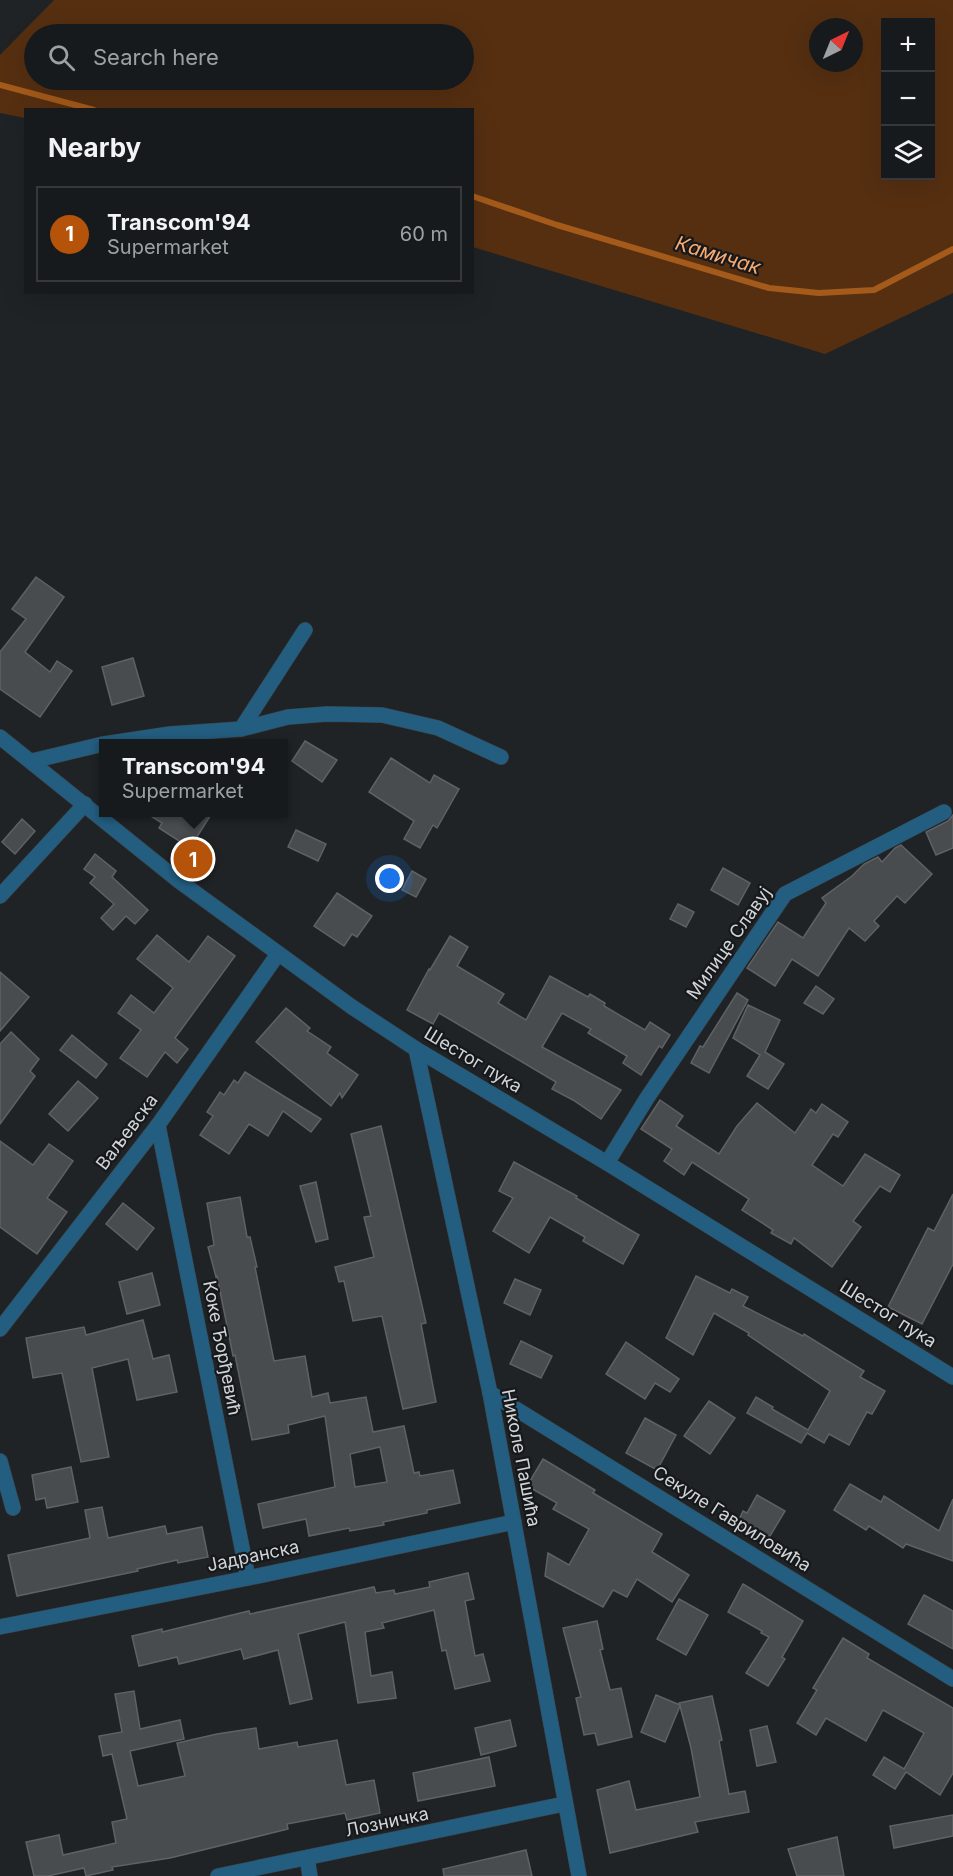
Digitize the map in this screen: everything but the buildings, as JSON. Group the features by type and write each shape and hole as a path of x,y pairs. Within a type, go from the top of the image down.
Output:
{"street":[{"path":"241,729 305,630"},
{"path":"136,739 241,729 288,717 327,714 382,715 438,728 501,758"},
{"name":"Шестог пука","path":"0,737 99,815"},
{"path":"32,761 99,745"},
{"path":"0,896 85,804"},
{"name":"Милице Славуј","path":"607,1163 646,1098 785,894 944,812"},
{"name":"Шестог пука","path":"101,817 179,880 352,1007 416,1049 607,1163 953,1377"},
{"name":"Ваљевска","path":"0,1329 158,1125 278,954"},
{"name":"Николе Пашића","path":"416,1049 489,1393 579,1876"},
{"name":"Коке Ђорђевић","path":"158,1125 248,1578"},
{"name":"Секуле Гавриловића","path":"489,1393 953,1679"},
{"path":"0,1461 13,1508"},
{"name":"Јадранска","path":"0,1627 514,1522"},
{"name":"Лозничка","path":"218,1876 564,1804"},
{"path":"307,1858 310,1876"}],"shaded area":[{"path":"54,0 953,0 953,293 825,354 474,247 474,108 24,108 24,118 0,113 0,55 24,31 24,90 474,90 474,24 30,24"}],"waterway":[{"name":"Камичак","path":"0,85 86,108"},
{"name":"Камичак","path":"474,197 557,225 769,288 819,293 874,290 953,249"}],"place":[{"name":"Transcom'94","path":"193,859"}]}
